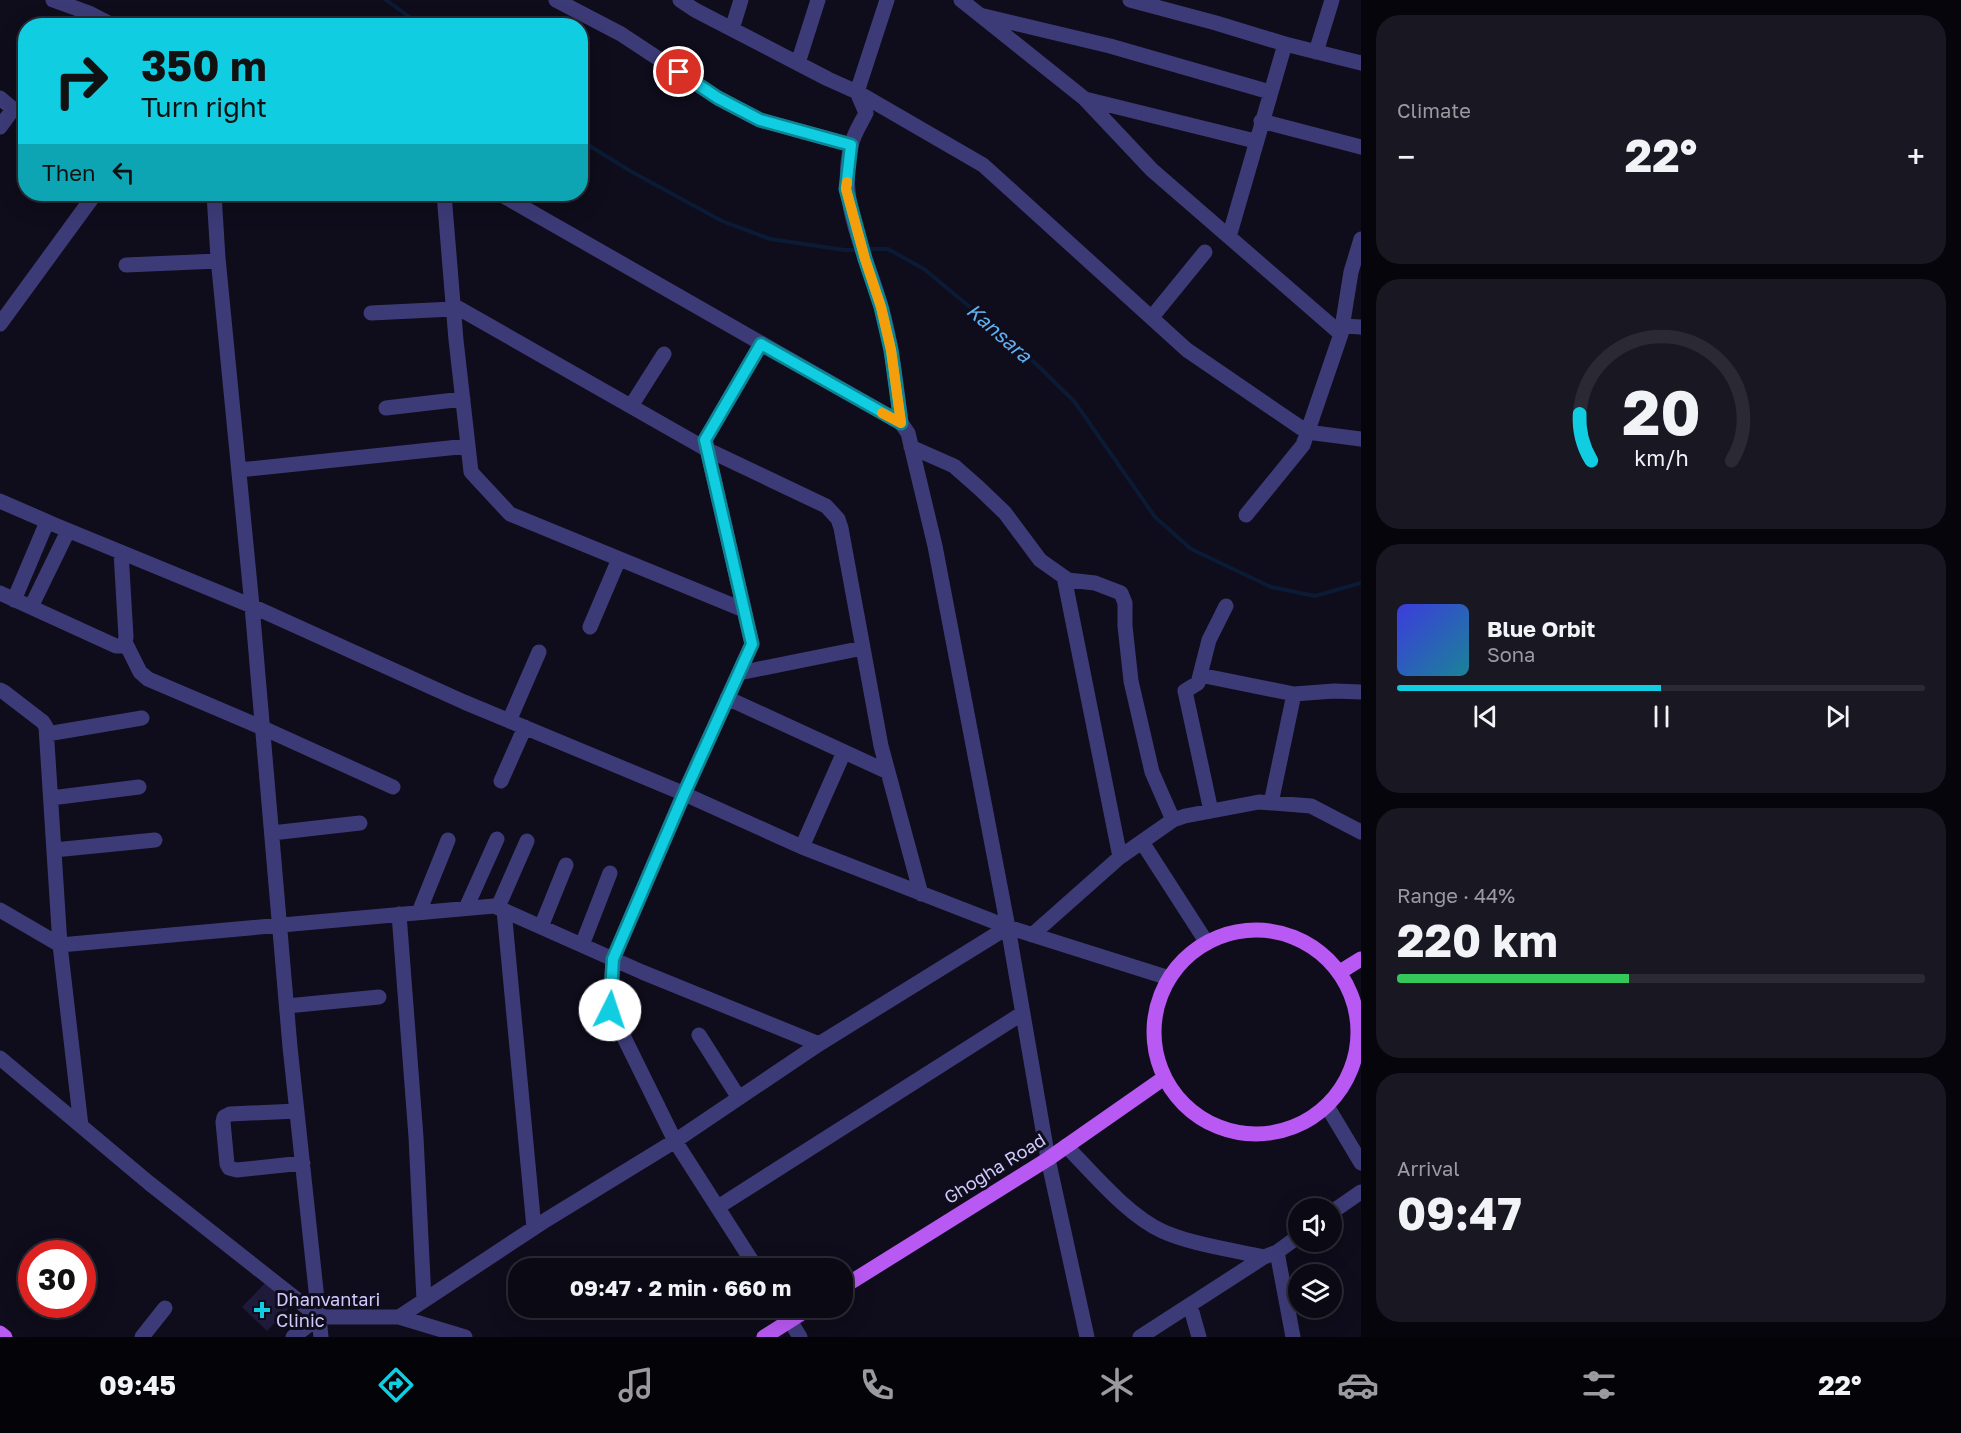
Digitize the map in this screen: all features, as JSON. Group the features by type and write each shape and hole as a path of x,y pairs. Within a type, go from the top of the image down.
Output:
{"main road":[{"path":"1252,929 1286,933 1316,948 1340,972 1351,993 1358,1017 1358,1041 1353,1065 1343,1087 1328,1106 1301,1125 1271,1134 1239,1134 1208,1124 1183,1104 1164,1078 1154,1045 1156,1010 1168,978 1191,952 1207,943 1220,936 1252,929"},
{"path":"1340,972 1361,959"},
{"name":"Ghogha Road","path":"853,1281 1048,1159 1164,1078"},
{"path":"764,1337 782,1318"},
{"path":"0,1333 5,1337"}],"street":[{"path":"53,0 89,18"},
{"path":"556,0 621,34 718,98 760,120 851,145"},
{"path":"680,0 857,92 983,165 1187,350 1307,432 1361,439"},
{"path":"732,29 741,0"},
{"path":"798,63 818,0"},
{"path":"887,0 857,92 866,113 851,145 846,189 881,307 891,350 901,423 908,434 935,546 1008,927 1048,1159 1087,1337"},
{"path":"961,0 1086,99 1152,170 1342,330 1361,327"},
{"path":"1130,0 1181,7 1285,44 1361,63"},
{"path":"1316,52 1332,0"},
{"path":"979,14 1110,46 1270,92"},
{"path":"1229,237 1285,44"},
{"path":"0,98 18,106"},
{"path":"1086,99 1256,141"},
{"path":"0,127 18,107"},
{"path":"1261,122 1361,147"},
{"path":"0,324 90,201"},
{"path":"214,201 218,261 252,606 287,1006 321,1337"},
{"path":"445,201 453,307 471,472 510,514 744,610"},
{"path":"512,201 901,423"},
{"path":"1246,515 1303,446 1342,330 1351,272 1361,239"},
{"path":"1152,317 1205,252"},
{"path":"126,265 218,261"},
{"path":"371,313 453,307 706,449 826,506 833,512 841,528 881,746 921,894"},
{"path":"750,1258 675,1141 610,1010 613,959 752,644 705,440 761,344"},
{"path":"631,406 664,354"},
{"path":"386,408 463,399"},
{"path":"239,470 468,446"},
{"path":"911,447 954,466 1005,513 1040,560 1068,580 1095,583 1121,593 1125,603 1131,681 1152,772 1173,820"},
{"path":"0,501 252,606 509,721 684,794 802,847 1008,927 1168,978"},
{"path":"47,522 7,596 116,646 122,646 125,642"},
{"path":"30,607 68,531"},
{"path":"122,552 125,642 140,672 148,679 393,787"},
{"path":"590,627 619,558"},
{"path":"1064,577 1120,857"},
{"path":"1211,811 1185,691 1198,683 1209,640 1226,606"},
{"path":"739,673 863,648"},
{"path":"509,721 540,652"},
{"path":"1200,675 1294,694 1334,691 1361,692"},
{"path":"0,690 43,722 47,734 60,945 81,1126"},
{"path":"1270,803 1294,694"},
{"path":"727,699 888,772"},
{"path":"47,734 142,718"},
{"path":"501,781 525,727"},
{"path":"802,847 844,752"},
{"path":"51,798 139,787"},
{"path":"1032,935 1120,857 1173,820 1259,802 1311,806 1361,832"},
{"path":"272,833 360,823"},
{"path":"466,908 497,839"},
{"path":"54,850 155,840"},
{"path":"419,912 448,840"},
{"path":"527,841 501,909 534,1228"},
{"path":"1142,842 1207,943"},
{"path":"541,927 566,865"},
{"path":"582,945 610,873"},
{"path":"0,910 60,945 494,906 613,959 819,1044"},
{"path":"399,914 416,1137 424,1300"},
{"path":"399,1317 534,1228 675,1141 819,1044 1008,927"},
{"path":"287,1006 379,997"},
{"path":"718,1207 1023,1013"},
{"path":"699,1035 739,1098"},
{"path":"0,1058 149,1183 319,1317"},
{"path":"1328,1106 1361,1163"},
{"path":"297,1111 230,1114 224,1117 227,1164 229,1168 237,1170 303,1163"},
{"path":"1066,1146 1132,1212 1162,1232 1182,1238 1270,1254"},
{"path":"1342,1205 1361,1191"},
{"path":"1140,1337 1288,1243"},
{"path":"1270,1254 1293,1337"},
{"path":"1190,1305 1199,1337"},
{"path":"142,1337 165,1308"},
{"path":"292,1337 319,1317 399,1317 465,1337"},
{"path":"788,1318 800,1337"}],"building":[{"path":"270,1278 295,1302 267,1331 242,1307"}],"waterway":[{"name":"Kansara","path":"386,0 411,18"},
{"name":"Kansara","path":"588,145 632,172 722,221 770,239 858,250"},
{"name":"Kansara","path":"865,249 888,249 924,269 1036,364 1074,401 1155,517 1191,549 1271,587 1315,596 1361,583"}],"slow traffic":[{"path":"847,182 846,189 881,307 891,350 901,423 882,413"}],"place":[{"name":"Dhanvantari Clinic","path":"262,1310"}],"route":[{"path":"610,1010 613,959 752,644 705,440 761,344 901,423 891,350 881,307 846,189 851,145 760,120 718,98 679,72"}]}
